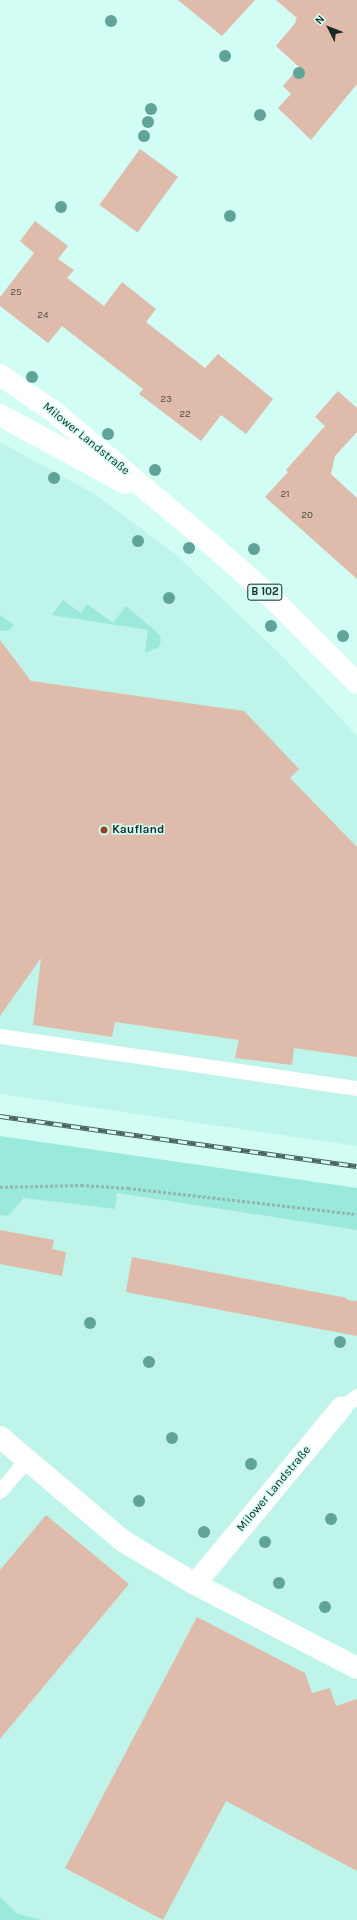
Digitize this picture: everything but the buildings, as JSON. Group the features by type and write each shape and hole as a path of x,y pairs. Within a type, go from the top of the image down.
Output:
{"main road":[{"name":"Milower Landstraße","path":"0,375 53,411 168,507 272,598 357,683"},
{"name":"Milower Landstraße","path":"0,415 168,507"},
{"name":"Milower Landstraße","path":"195,1584 349,1402"},
{"path":"0,1437 123,1541 195,1584 357,1668"}],"lane":[{"path":"0,1036 357,1088"},
{"path":"0,1491 27,1459"}],"path":[{"path":"0,1187 81,1185 128,1188 357,1214"}],"shaded area":[{"path":"0,442 96,495 174,553 281,655 357,736 357,1146 0,1094"},
{"path":"63,600 81,613 87,604 113,623 126,606 159,634 161,640 159,647 145,653 148,630 52,615"},
{"path":"0,615 14,625 8,631 0,630"},
{"path":"0,1136 357,1188 357,1230 117,1193 115,1209 24,1198 8,1216 0,1215"},
{"path":"117,1193 357,1230 357,1920 43,1920 18,1914 0,1897 0,1215 8,1216 24,1198 115,1209"},
{"path":"0,1897 18,1914 43,1920 0,1920"}],"railway":[{"path":"0,1116 357,1166"}],"place":[{"name":"Kaufland","path":"104,830"}]}
